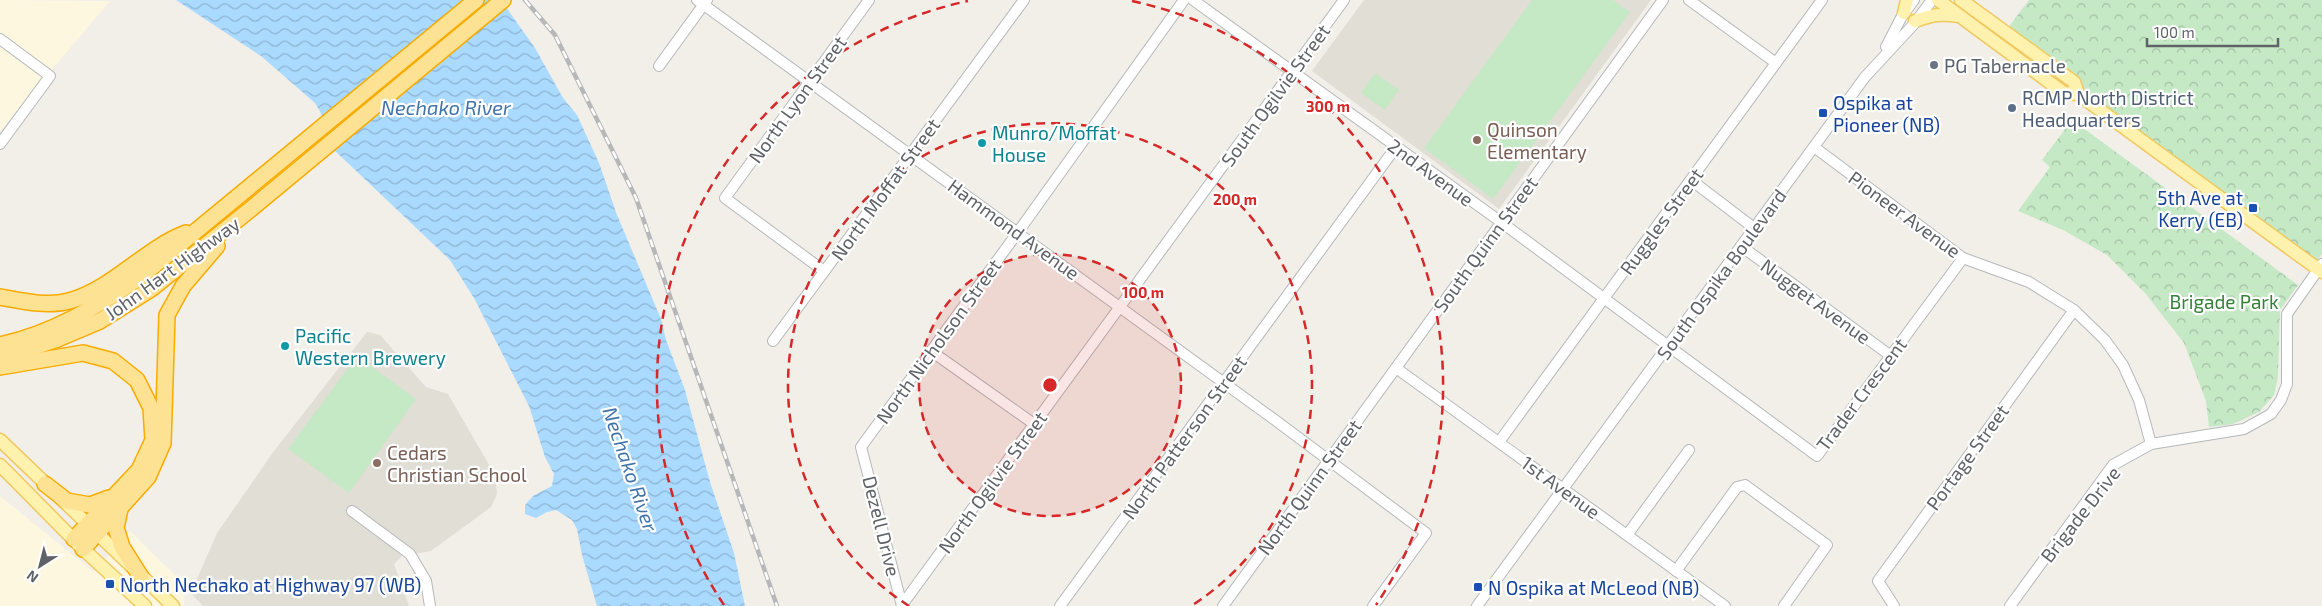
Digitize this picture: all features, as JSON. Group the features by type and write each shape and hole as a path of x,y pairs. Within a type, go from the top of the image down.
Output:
{"highway":[{"name":"John Hart Highway","path":"0,345 50,330 91,310 139,278 476,0"},
{"name":"John Hart Highway","path":"0,359 56,340 100,322 151,289 503,0"},
{"path":"45,484 67,501 90,506 116,502 148,477 164,443 167,315 195,269 252,208"},
{"path":"0,297 48,303 69,301 99,287 171,238 201,227"},
{"path":"0,367 83,353 113,361 137,380 151,408 153,440 138,470 116,502 78,544"},
{"path":"116,502 116,528 122,547 141,577"}],"main road":[{"path":"1904,13 1907,0"},
{"path":"1938,0 2064,93 2078,94 2321,268"},
{"path":"1961,0 1971,5 2074,82 2078,94"},
{"path":"1916,21 1934,14 1944,13 1961,17"},
{"path":"0,440 173,606"},
{"path":"0,465 78,544 145,606"}],"street":[{"name":"North Lyon Street","path":"824,271 725,198 869,0"},
{"name":"North Moffat Street","path":"773,341 1024,0"},
{"name":"North Nicholson Street","path":"861,447 1184,0"},
{"name":"2nd Avenue","path":"1193,0 1668,345"},
{"name":"South Ogilvie Street","path":"1206,189 1344,0"},
{"name":"South Quinn Street","path":"1396,368 1663,0"},
{"path":"1689,0 1776,63"},
{"name":"Ruggles Street","path":"1499,442 1822,0"},
{"name":"South Ospika Boulevard","path":"1879,59 1904,13 1914,0"},
{"name":"South Ospika Boulevard","path":"1477,606 1879,59 1916,21 1932,0"},
{"name":"Hammond Avenue","path":"703,2 1224,382 1426,533 1373,606"},
{"path":"659,66 703,2"},
{"path":"0,39 50,76 0,144"},
{"name":"North Patterson Street","path":"1060,606 1396,147"},
{"name":"Pioneer Avenue","path":"1814,147 1963,258 2029,282 2074,310 2105,340 2123,365 2139,400 2151,444"},
{"path":"1690,180 1754,228"},
{"name":"North Ogilvie Street","path":"902,605 1206,189"},
{"name":"Nugget Avenue","path":"1741,246 1891,356"},
{"name":"Trader Crescent","path":"1668,345 1817,456 1963,258"},
{"name":"Brigade Drive","path":"2010,606 2113,465 2151,444 2244,429 2272,414 2281,400 2286,384 2287,314 2321,268"},
{"name":"Portage Street","path":"1894,606 1878,581 2074,310"},
{"path":"930,351 1034,424"},
{"name":"1st Avenue","path":"1396,368 1627,535 1720,605"},
{"name":"North Quinn Street","path":"1223,606 1396,368"},
{"name":"Dezell Drive","path":"861,447 902,605"},
{"path":"1627,535 1689,450"},
{"path":"1676,571 1737,487 1745,485 1827,545 1784,606"},
{"path":"352,511 410,554 426,581 430,606"}],"shaded area":[{"path":"0,0 110,1 0,131"},
{"name":"Quinson Elementary","path":"1364,0 1651,0 1499,209 1312,71"},
{"name":"Cedars Christian School","path":"367,332 380,335 426,387 448,394 495,475 497,494 491,507 431,551 402,556 394,564 409,606 203,606 191,593 217,533 274,451"},
{"path":"0,496 94,572 130,531 185,585 184,606 0,606"}],"green space":[{"path":"1532,0 1613,0 1630,12 1493,199 1424,148"},
{"path":"2029,0 2322,0 2322,254 2312,267 1999,40"},
{"path":"1375,73 1399,90 1385,110 1361,93"},
{"name":"Brigade Park","path":"2072,120 2298,285 2280,310 2278,377 2274,395 2259,412 2233,424 2209,427 2206,401 2184,343 2145,293 2107,255 2063,230 2018,211 2050,167 2042,160"},
{"path":"357,356 416,399 349,493 288,449"}],"water":[{"name":"Nechako River","path":"176,0 501,0 535,48 563,98 577,115 599,163 617,215 661,319 666,340 685,390 710,482 734,553 745,606 597,606 582,555 577,529 572,520 556,510 536,518 525,514 525,505 533,496 552,486 554,474 545,457 529,406 474,298 450,260 332,148 320,111 315,103 261,56"}],"railway":[{"path":"525,0 555,35 636,198 777,606"}],"place":[{"name":"PG Tabernacle","path":"1934,65"},
{"name":"RCMP North District Headquarters","path":"2012,108"},
{"name":"Ospika at Pioneer (NB)","path":"1823,113"},
{"name":"Quinson Elementary","path":"1477,140"},
{"name":"Munro/Moffat House","path":"982,143"},
{"name":"5th Ave at Kerry (EB)","path":"2253,208"},
{"name":"Pacific Western Brewery","path":"285,346"},
{"name":"Cedars Christian School","path":"377,463"},
{"name":"North Nechako at Highway 97 (WB)","path":"110,584"},
{"name":"N Ospika at McLeod (NB)","path":"1478,587"}]}
